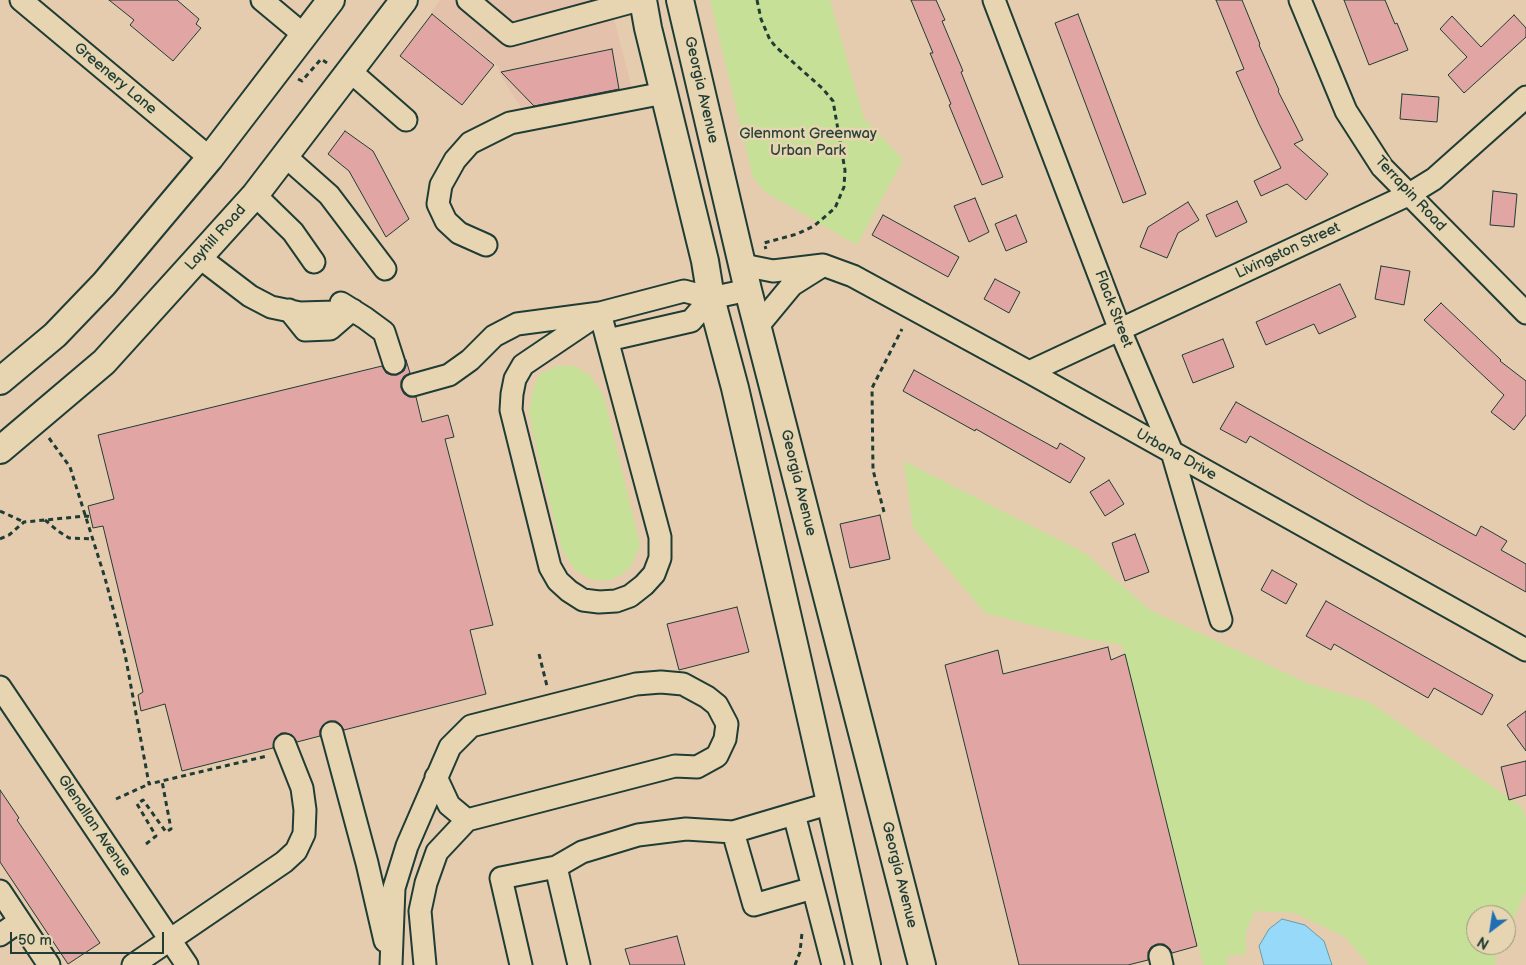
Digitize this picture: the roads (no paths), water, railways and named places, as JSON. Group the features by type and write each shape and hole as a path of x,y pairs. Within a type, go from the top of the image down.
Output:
{"main road":[{"path":"0,381 55,335 104,284 210,158 331,0"},
{"name":"Layhill Road","path":"0,450 104,362 255,195 404,0"},
{"path":"643,0 648,28 705,262 711,298 735,388 867,965"},
{"name":"Georgia Avenue","path":"680,0 748,290 922,965"}],"street":[{"name":"Greenery Lane","path":"20,0 210,158"},
{"path":"262,0 304,36"},
{"path":"468,0 510,35 639,0"},
{"name":"Flack Street","path":"994,0 1120,330 1172,452 1221,620"},
{"name":"Terrapin Road","path":"1300,0 1346,111 1382,167 1526,314"},
{"path":"350,71 406,120"},
{"path":"486,244 459,233 446,221 438,204 441,185 455,160 470,143 510,123 664,93"},
{"name":"Livingston Street","path":"1029,372 1408,195 1434,179 1526,97"},
{"path":"285,156 329,195 385,269"},
{"path":"255,195 293,232 314,262"},
{"path":"199,257 250,296 271,306 288,310 315,300 340,302 384,332 394,363"},
{"name":"Urbana Drive","path":"743,265 773,271 823,265 853,276 1029,372 1526,650"},
{"path":"758,326 792,285 823,265"},
{"path":"413,385 449,375 470,360 494,336 517,324 600,313 684,291 711,298 748,290"},
{"path":"608,340 691,321 711,298"},
{"path":"288,310 305,330 330,328 353,310"},
{"path":"600,313 660,536 660,558 654,574 630,596 616,601 599,602 583,600 569,592 558,581 550,567 511,410 515,379 523,365 600,313"},
{"path":"391,965 394,888 407,846 450,747 472,726 636,684 660,682 683,684 707,697 717,705 727,724 725,739 716,756 697,767 675,766 467,820 437,852 426,883 420,911 425,965"},
{"name":"Glenallan Avenue","path":"0,687 188,965"},
{"path":"332,733 367,863 391,965"},
{"path":"133,965 284,862 296,851 304,834 302,788 276,747"},
{"path":"436,777 449,805 467,820"},
{"path":"521,965 501,878 556,867 582,852 638,835 686,829 732,832 831,803"},
{"path":"794,814 834,965"},
{"path":"732,832 754,905 813,888"},
{"path":"556,867 579,965"},
{"path":"0,891 49,965"},
{"path":"0,934 20,921"}],"water":[{"path":"1282,919 1305,925 1324,941 1332,965 1264,965 1259,946 1269,929"}],"park label":[{"name":"Glenmont Greenway Urban Park","path":"808,142"}]}
